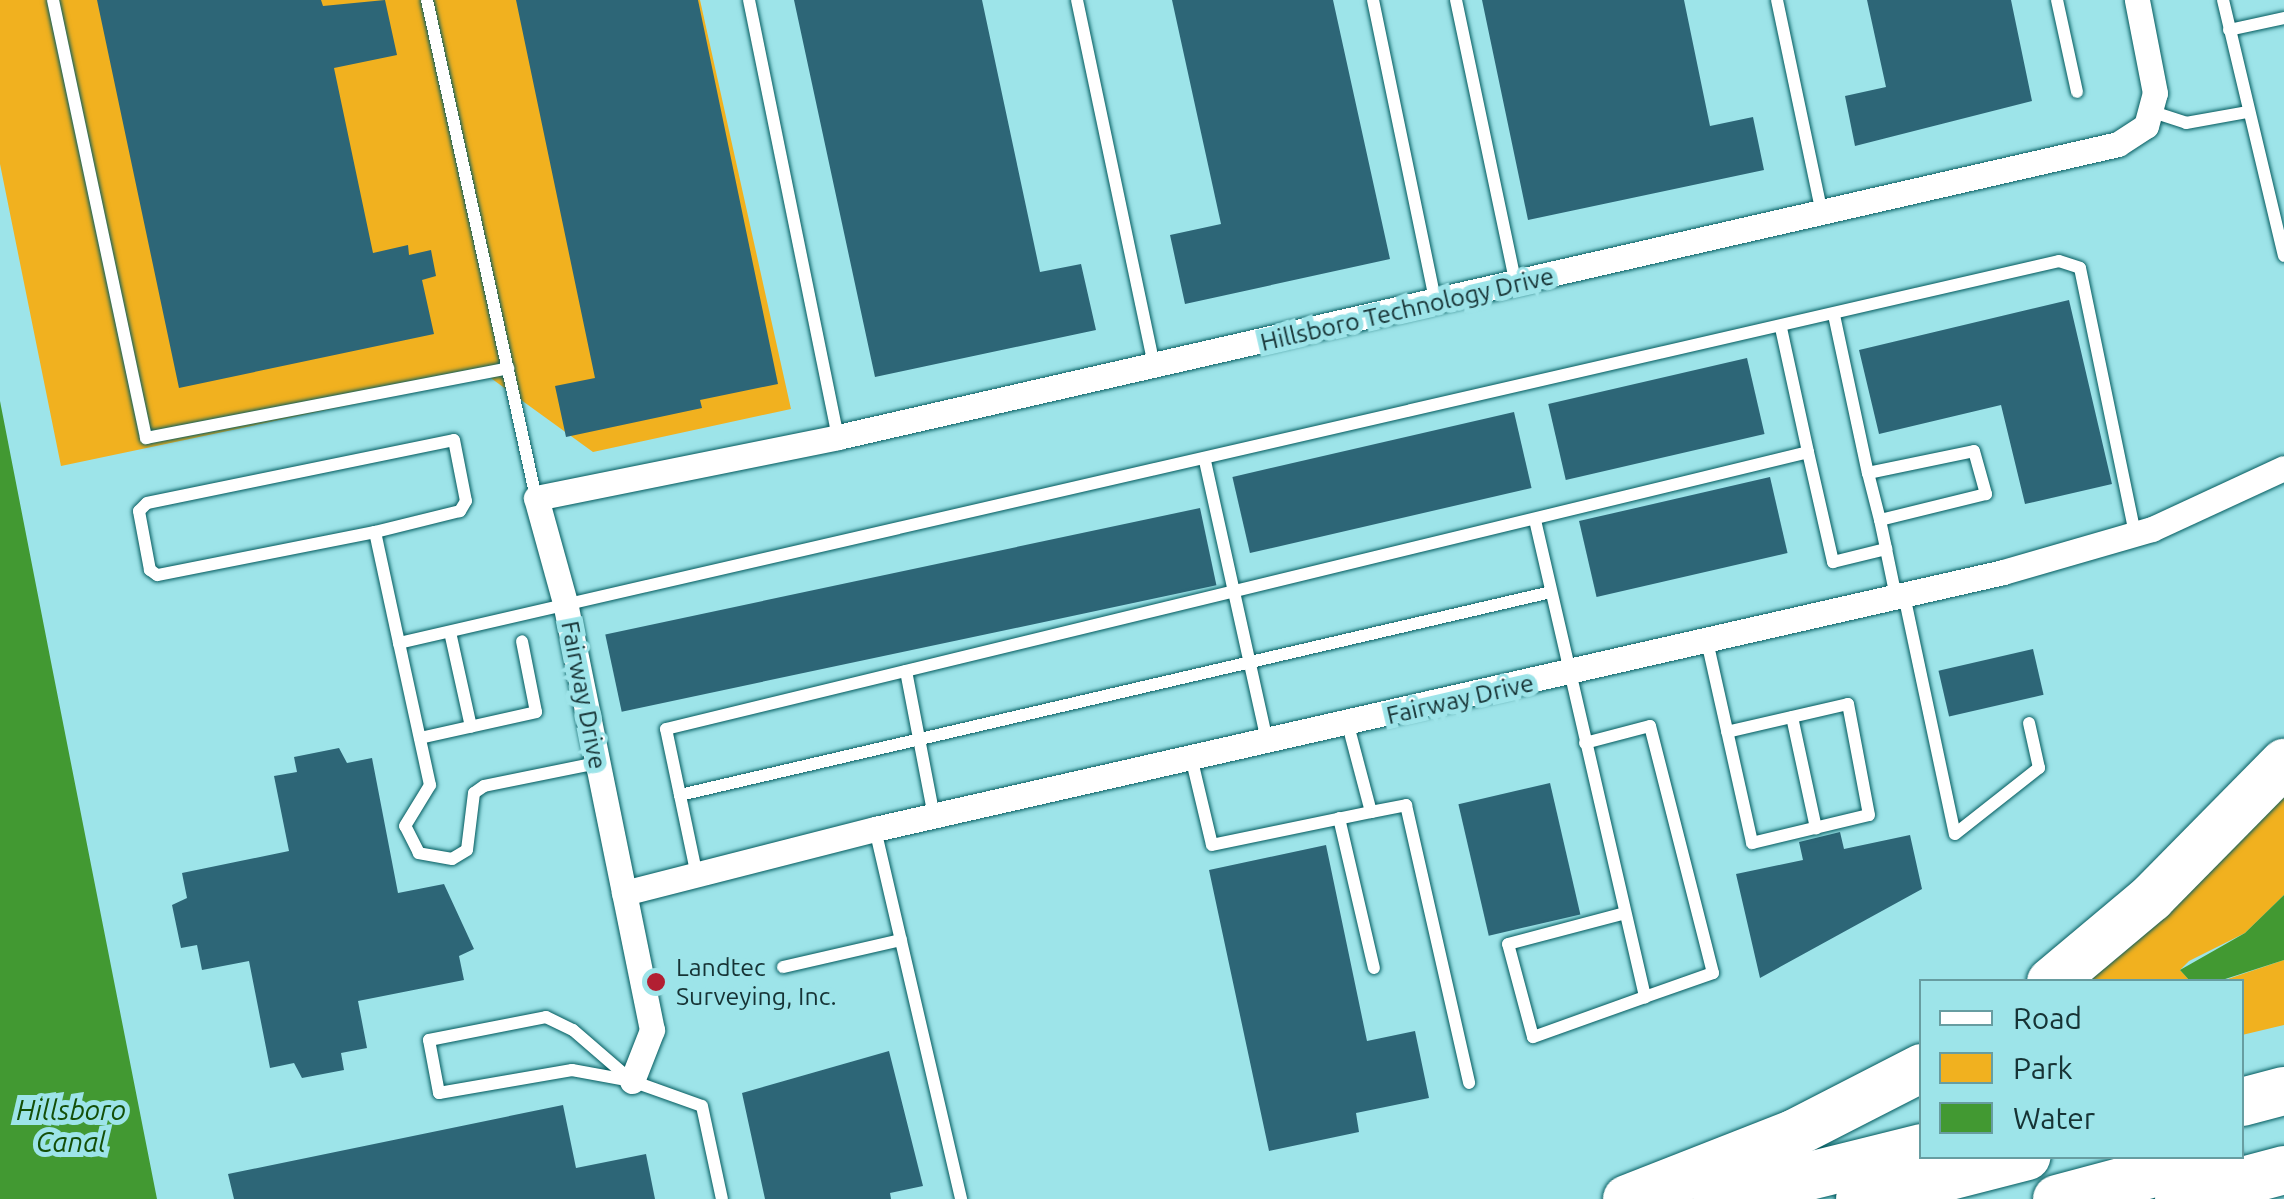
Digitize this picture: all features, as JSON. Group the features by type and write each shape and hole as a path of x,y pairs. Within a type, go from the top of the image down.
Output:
{"highway":[{"path":"2054,979 2151,898 2284,763"},
{"path":"2244,1069 2284,1059"},
{"path":"1627,1199 1793,1134 1919,1070"},
{"path":"2244,1101 2284,1091"},
{"path":"2244,1149 2284,1139"},
{"path":"1716,1199 1919,1149"},
{"path":"1860,1199 2015,1159"},
{"path":"2057,1199 2206,1159"},
{"path":"2176,1199 2284,1170"}],"street":[{"path":"2137,0 2155,92 2150,111"},
{"name":"Hillsboro Technology Drive","path":"536,498 838,437 1516,285 2118,144 2146,126 2150,111"},
{"name":"Fairway Drive","path":"624,893 875,829 1267,744 1900,596 2135,534 2284,468"},
{"name":"Fairway Drive","path":"536,498 566,606 652,1030 632,1080"}],"lane":[{"path":"53,0 146,438 508,368"},
{"path":"427,0 536,498"},
{"path":"749,0 838,437"},
{"path":"1076,0 1154,366"},
{"path":"1373,0 1435,303"},
{"path":"1456,0 1516,285"},
{"path":"1777,0 1822,214"},
{"path":"2058,0 2076,92"},
{"path":"2222,0 2284,256"},
{"path":"2229,30 2284,18"},
{"path":"2150,111 2186,122 2248,112"},
{"path":"399,643 1206,461 2058,260 2080,268 2135,534"},
{"path":"1834,315 1955,834 2039,768 2029,722"},
{"path":"1780,328 1834,562 1886,549"},
{"path":"454,440 466,501 460,511 374,532 158,574 150,570 139,512 146,503 454,440"},
{"path":"1868,474 1974,451 1986,494 1880,520"},
{"path":"697,876 666,729 1235,595 1808,452"},
{"path":"1206,461 1267,744"},
{"path":"1536,520 1644,996"},
{"path":"374,532 430,785 405,826 419,854 452,859 466,850 474,793 484,786 597,762"},
{"path":"680,795 1551,592"},
{"path":"450,632 471,726"},
{"path":"420,738 536,712 522,641"},
{"path":"1707,641 1727,732 1752,843 1869,815 1848,704 1727,732"},
{"path":"906,671 934,816"},
{"path":"1792,717 1816,828"},
{"path":"1348,724 1371,812"},
{"path":"1585,743 1650,726 1713,973 1533,1037 1508,944 1625,912"},
{"path":"1192,761 1212,845 1406,804 1470,1084"},
{"path":"1339,818 1374,968"},
{"path":"875,829 961,1199"},
{"path":"783,967 901,940"},
{"path":"632,1080 606,1052 546,1017 429,1040 438,1093 572,1070 632,1080 702,1106 722,1199"}],"green space":[{"path":"0,0 700,0 791,409 593,452 488,376 61,466 0,164"},
{"path":"2284,782 2284,895 2245,933 2189,961 2180,970 2188,979 2069,979"},
{"path":"2284,960 2284,1025 2244,1035 2244,979 2228,979"}],"water":[{"name":"Hillsboro Canal","path":"0,401 51,662 157,1199 0,1199"},
{"path":"2284,895 2284,960 2225,979 2188,979 2180,970 2245,933"}],"building":[{"path":"97,0 321,0 323,6 385,0 397,55 334,68 373,253 408,245 409,255 431,250 436,276 422,280 434,334 179,388"},
{"path":"516,0 698,0 778,384 700,400 702,408 566,437 555,386 595,378"},
{"path":"794,0 982,0 1040,272 1081,264 1096,330 875,377"},
{"path":"1172,0 1333,0 1390,259 1185,304 1170,235 1221,224"},
{"path":"1482,0 1684,0 1710,126 1753,117 1764,170 1528,220"},
{"path":"1867,0 2011,0 2032,101 1855,146 1845,96 1886,87"},
{"path":"2069,300 2112,484 2025,504 2001,405 1879,434 1859,350"},
{"path":"1747,358 1765,434 1566,480 1548,404"},
{"path":"1514,412 1532,488 1250,553 1232,477"},
{"path":"1770,477 1788,553 1597,597 1579,521"},
{"path":"1200,508 1216,585 622,712 605,634"},
{"path":"2033,649 2044,695 1949,717 1938,671"},
{"path":"339,748 347,763 372,758 398,893 444,884 474,949 459,956 464,980 358,1001 367,1048 341,1053 344,1070 302,1078 294,1063 270,1068 249,961 202,970 197,945 181,948 172,905 187,898 182,873 289,851 274,776 297,772 294,757"},
{"path":"1550,783 1580,915 1489,936 1458,804"},
{"path":"1840,832 1844,849 1910,835 1922,889 1760,978 1736,874 1803,860 1799,842"},
{"path":"1326,845 1367,1041 1415,1031 1429,1098 1356,1113 1359,1132 1269,1151 1209,870"},
{"path":"889,1051 923,1186 890,1193 891,1199 765,1199 742,1093"},
{"path":"563,1105 576,1168 646,1154 655,1199 234,1199 228,1174"}],"place":[{"name":"Landtec Surveying, Inc.","path":"656,982"}]}
